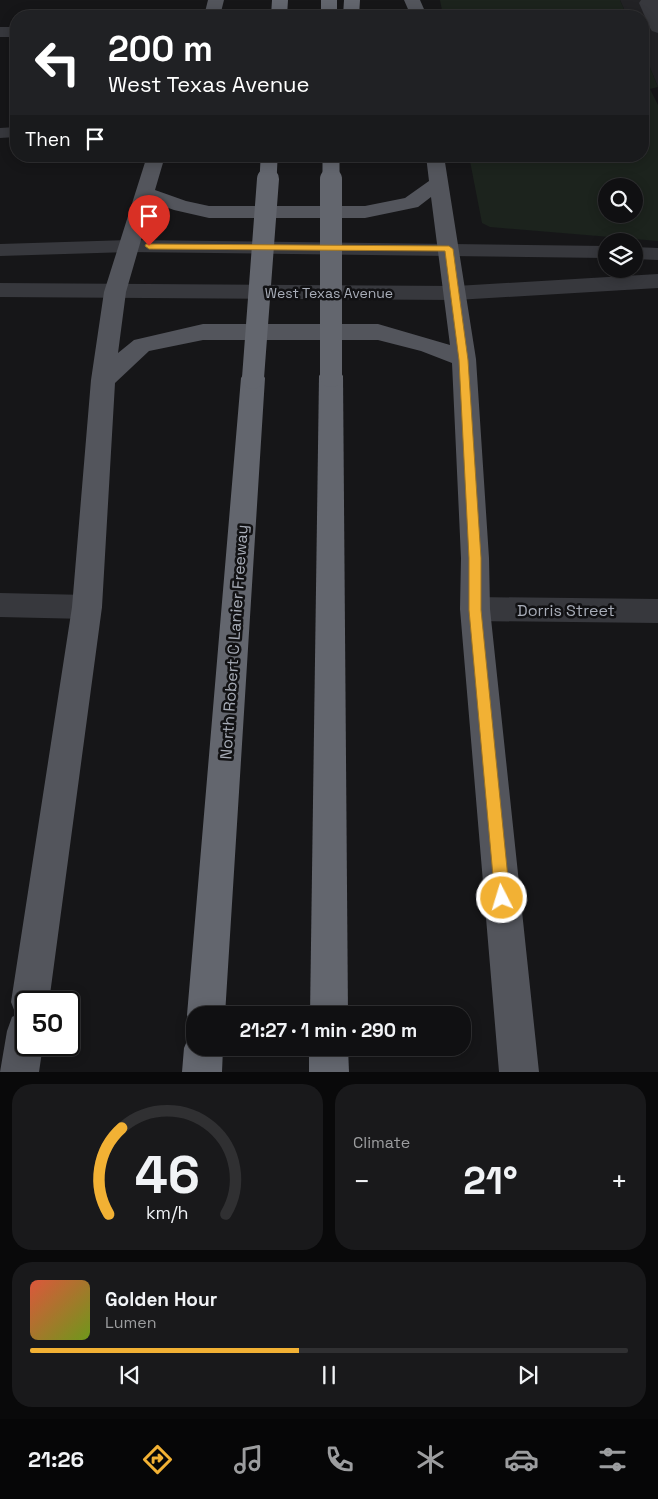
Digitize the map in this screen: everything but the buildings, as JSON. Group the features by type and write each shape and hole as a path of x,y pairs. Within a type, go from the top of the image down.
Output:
{"highway":[{"name":"North Robert C Lanier Freeway","path":"207,1006 269,162"},
{"path":"329,1006 331,162"},
{"path":"202,1072 203,1056"},
{"path":"329,1056 329,1072"}],"main road":[{"path":"32,991 87,607 103,380 115,292 154,162"},
{"path":"436,162 456,293 464,360 475,558 475,610 519,1072"},
{"path":"144,193 181,206 209,212 365,212 411,203 438,183"},
{"path":"103,380 142,345 203,332 378,332 428,345 464,360"},
{"path":"18,1072 21,1056"}],"street":[{"path":"658,3 647,2 658,28"},
{"path":"0,250 129,246 598,252"},
{"path":"643,253 658,254"},
{"name":"West Texas Avenue","path":"0,290 456,293 658,281"},
{"path":"0,605 87,607"},
{"name":"Dorris Street","path":"475,610 658,611"}],"shaded area":[{"path":"440,0 620,0 624,10 442,10"},
{"path":"620,0 658,0 658,87 649,65 649,10 624,10"},
{"path":"649,65 658,87 650,89 658,105 658,241 643,240 643,233 598,233 598,236 490,227 482,223 470,162 649,162"}],"route":[{"path":"149,246 449,249 464,360 475,558 475,610 502,898"}]}
